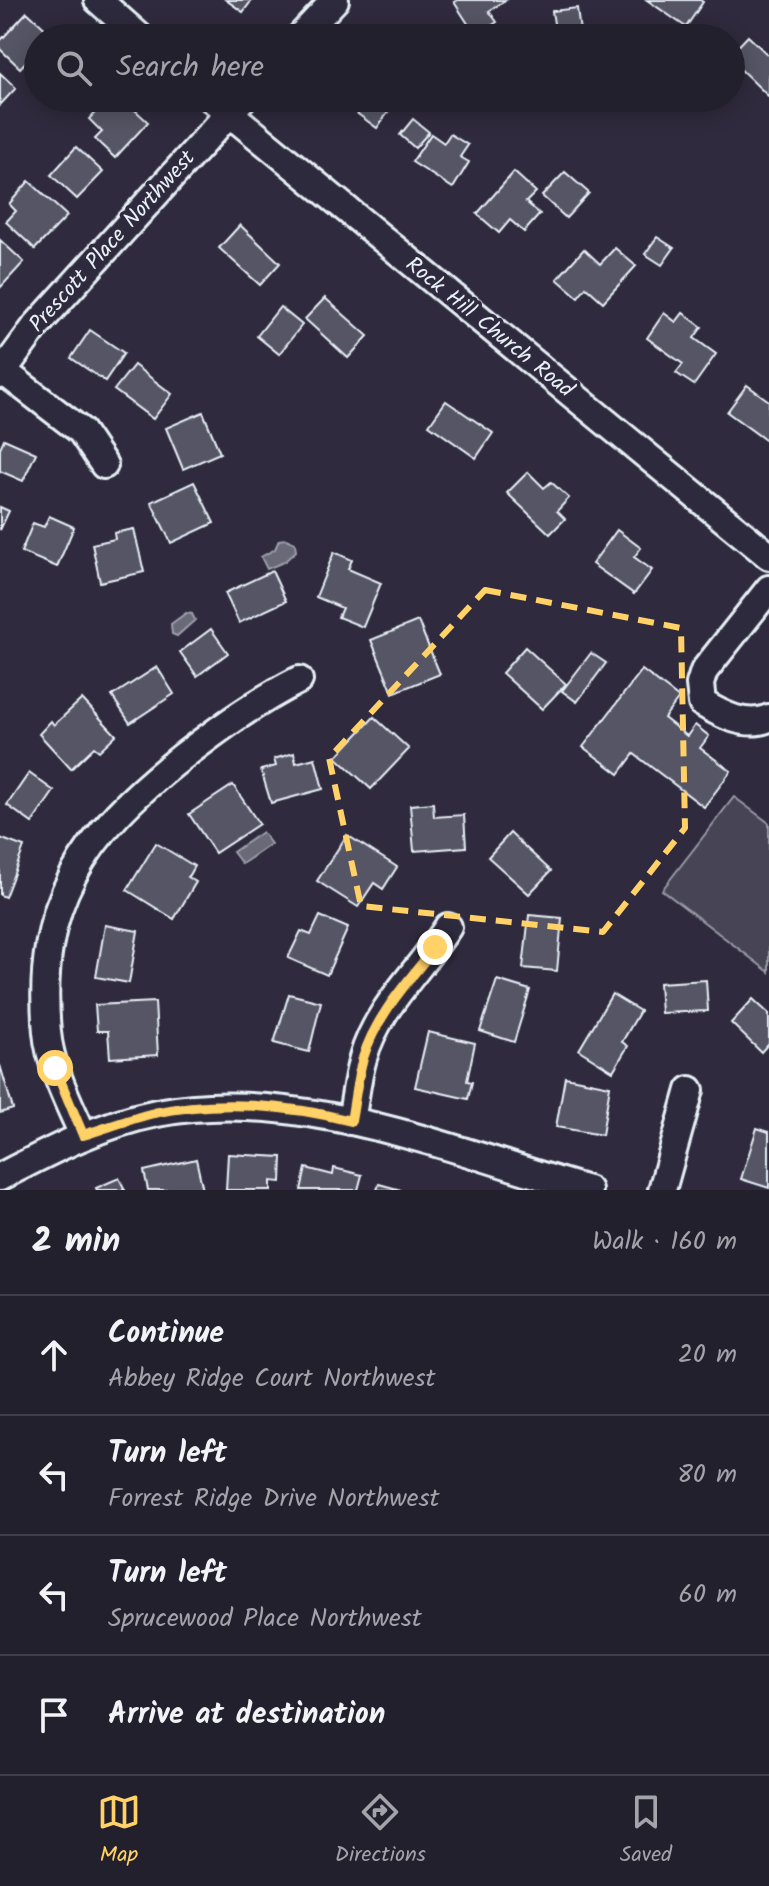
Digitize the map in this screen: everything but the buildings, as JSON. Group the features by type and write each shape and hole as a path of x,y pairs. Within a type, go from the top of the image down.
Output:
{"street":[{"path":"98,0 125,24"},
{"path":"312,24 335,0"},
{"name":"Prescott Place Northwest","path":"2,373 36,326 220,112"},
{"name":"Rock Hill Church Road","path":"239,112 769,556"},
{"path":"2,373 81,431 104,465"},
{"path":"769,589 704,671 700,684 702,703 721,714 757,723 769,718"},
{"path":"83,1135 55,1068 47,1034 45,971 49,940 68,883 103,828 156,778 262,699 299,680"},
{"path":"351,1121 362,1059 371,1037 385,1011 448,927"},
{"path":"662,1190 690,1090"},
{"path":"0,1177 83,1135 154,1113 180,1109 286,1109 351,1121 588,1190"}],"highlighted area":[{"path":"485,590 681,628 685,828 603,932 361,906 329,758"}],"shaded area":[{"path":"734,797 769,823 769,972 662,890"}],"water":[{"path":"279,540 295,543 296,551 284,562 267,569 261,557 275,549"},
{"path":"186,613 192,614 195,620 177,636 172,634 171,624"},
{"path":"262,832 271,844 242,864 233,852"}],"route":[{"path":"55,1068 83,1135 154,1113 180,1109 286,1109 351,1121 362,1059 371,1037 385,1011 435,947"}]}
